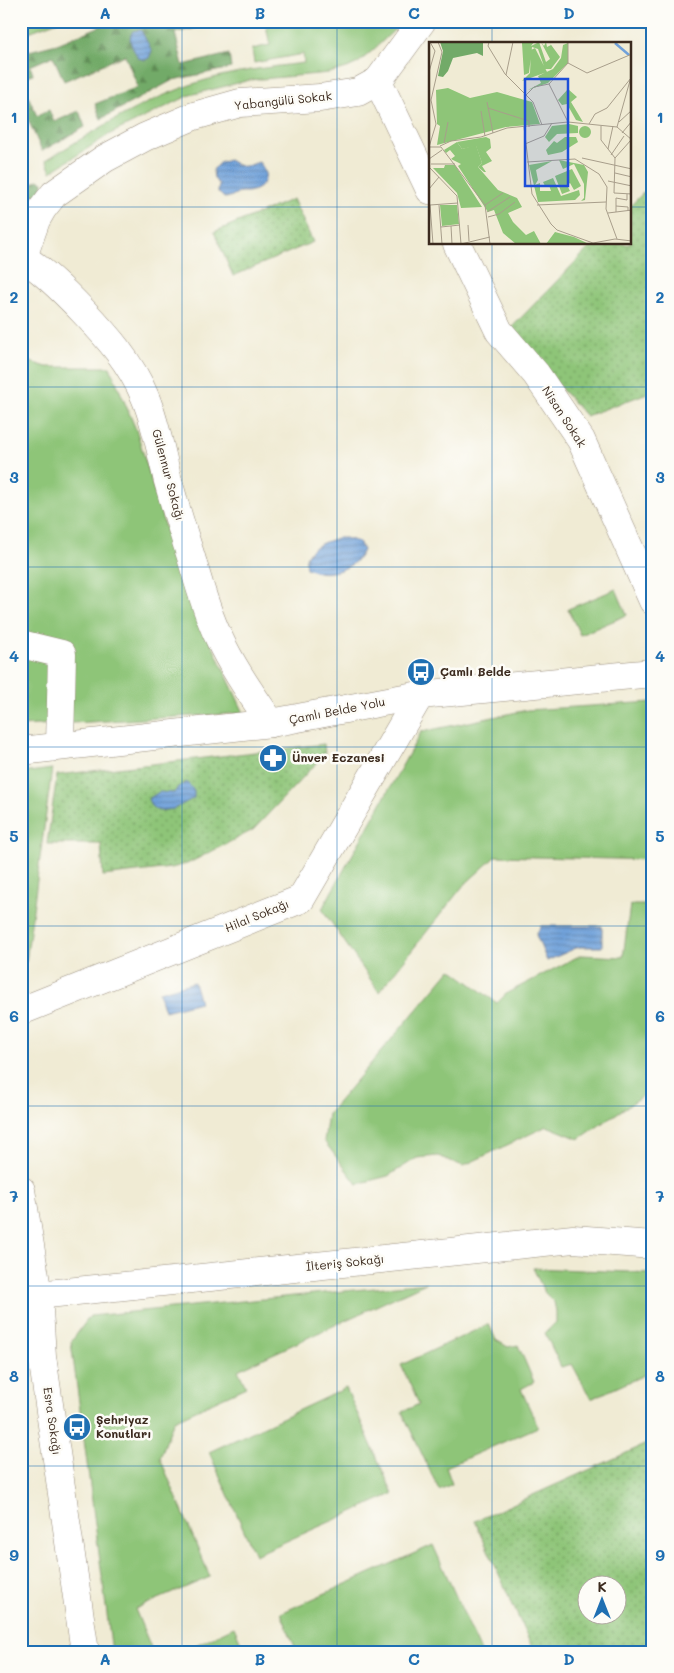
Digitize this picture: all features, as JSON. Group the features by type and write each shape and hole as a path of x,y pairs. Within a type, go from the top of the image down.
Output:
{"street":[{"name":"Yabangülü Sokak","path":"22,256 36,220 54,194 104,159 145,137 194,116 240,104 320,98 358,92 378,82 422,21"},
{"path":"378,82 429,188"},
{"name":"Nisan Sokak","path":"457,245 499,331 536,374 581,440 653,601"},
{"name":"Gülennur Sokağı","path":"22,256 42,271 69,296 124,358 138,380 154,424 181,523 217,635 234,668 271,723"},
{"path":"21,644 62,654 60,746"},
{"name":"Çamlı Belde Yolu","path":"21,750 271,723 420,695 653,673"},
{"name":"Hilal Sokağı","path":"21,1011 301,899 420,695"},
{"name":"Esra Sokağı","path":"21,1190 38,1295 42,1356 85,1652"},
{"name":"İlteriş Sokağı","path":"38,1295 573,1239 653,1245"}],"green space":[{"path":"58,21 21,35 21,22"},
{"path":"113,21 165,21 166,28 171,30 185,27 189,21 226,21 175,33 183,65 229,54 231,68 173,80 101,119 95,104 138,87 125,55 64,81 53,56 30,66 33,74 21,79 21,53 57,44"},
{"path":"265,21 404,21 358,63 347,68 329,73 250,80 190,95 110,134 51,172 46,160 110,122 160,97 192,84 224,75 304,63 303,54 254,63 252,49 270,45"},
{"path":"21,80 37,116 49,110 54,122 79,111 85,127 42,151 21,104"},
{"path":"38,180 43,182 42,188 21,213 21,190"},
{"path":"653,183 653,391 586,416 519,342 512,327 592,245 632,245 632,204"},
{"path":"293,199 313,242 233,276 214,232"},
{"path":"21,359 47,367 110,367 137,432 178,572 244,713 21,726"},
{"path":"616,589 627,615 580,635 568,609"},
{"path":"653,702 653,860 496,856 463,886 379,992 322,909 421,732 527,710"},
{"path":"324,744 325,754 253,830 187,864 171,868 103,876 101,844 47,844 57,775"},
{"path":"52,769 26,962 21,959 21,773"},
{"path":"630,905 653,905 653,1089 579,1139 547,1126 463,1166 438,1156 417,1158 388,1176 357,1184 324,1141 328,1114 451,969 497,1003 507,993 581,955 623,957"},
{"path":"533,1268 653,1273 653,1371 591,1399 572,1364 561,1367 545,1333 556,1322 556,1311 554,1302 545,1293"},
{"path":"426,1283 238,1370 246,1387 174,1420 160,1458 210,1577 135,1609 152,1650 183,1651 234,1627 245,1652 112,1652 71,1342 90,1316"},
{"path":"489,1324 496,1340 508,1347 518,1345 534,1382 521,1389 538,1427 446,1467 452,1484 439,1490 402,1412 419,1404 401,1365"},
{"path":"346,1388 393,1494 255,1555 209,1452"},
{"path":"653,1441 653,1652 534,1652 475,1521"},
{"path":"433,1545 481,1652 370,1652 368,1649 361,1652 297,1652 281,1613"}],"water":[{"path":"140,30 152,51 149,58 145,60 138,58 130,41 133,31"},
{"path":"229,160 244,166 259,162 265,172 262,185 254,190 240,192 231,197 224,198 218,192 219,184 214,179 213,170 219,163"},
{"path":"337,538 359,542 363,550 356,561 338,571 324,573 306,568 307,556 314,547"},
{"path":"187,782 194,791 194,798 174,809 158,811 151,806 148,799 159,792 174,793 178,787"},
{"path":"541,926 602,926 602,947 578,947 547,961 536,935"},
{"path":"194,982 200,1002 165,1011 159,992"}],"place":[{"name":"Çamlı Belde","path":"421,672"},
{"name":"Ünver Eczanesi","path":"273,758"},
{"name":"Şehriyaz Konutları","path":"77,1427"}]}
